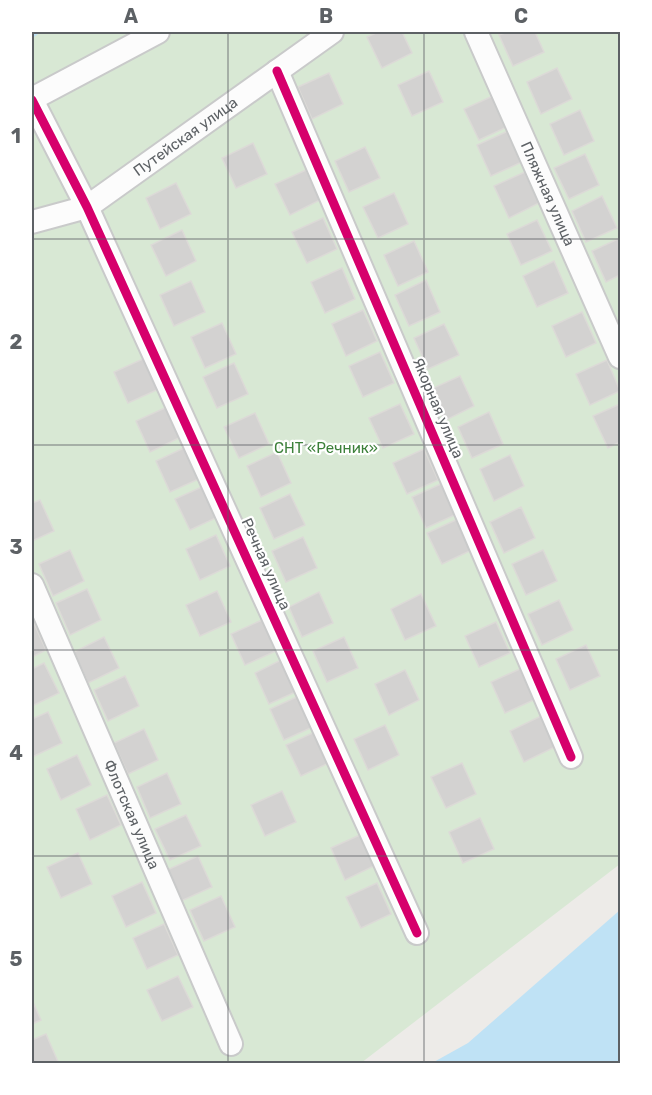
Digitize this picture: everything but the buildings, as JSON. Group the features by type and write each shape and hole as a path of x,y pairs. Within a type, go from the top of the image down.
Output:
{"street":[{"path":"32,100 158,32"},
{"name":"Путейская улица","path":"32,222 87,207 332,32"},
{"name":"Пляжная улица","path":"476,32 621,357"},
{"name":"Якорная улица","path":"277,71 571,757"},
{"name":"Речная улица","path":"32,100 87,207 417,933"},
{"name":"Флотская улица","path":"32,585 231,1044"}],"green space":[{"name":"СНТ «Речник»","path":"32,32 620,32 620,864 361,1063 32,1063"}],"water":[{"path":"620,910 620,1063 432,1063 468,1043"}],"cycle path":[{"path":"277,71 571,757"},
{"path":"32,100 87,207 417,933"}]}
